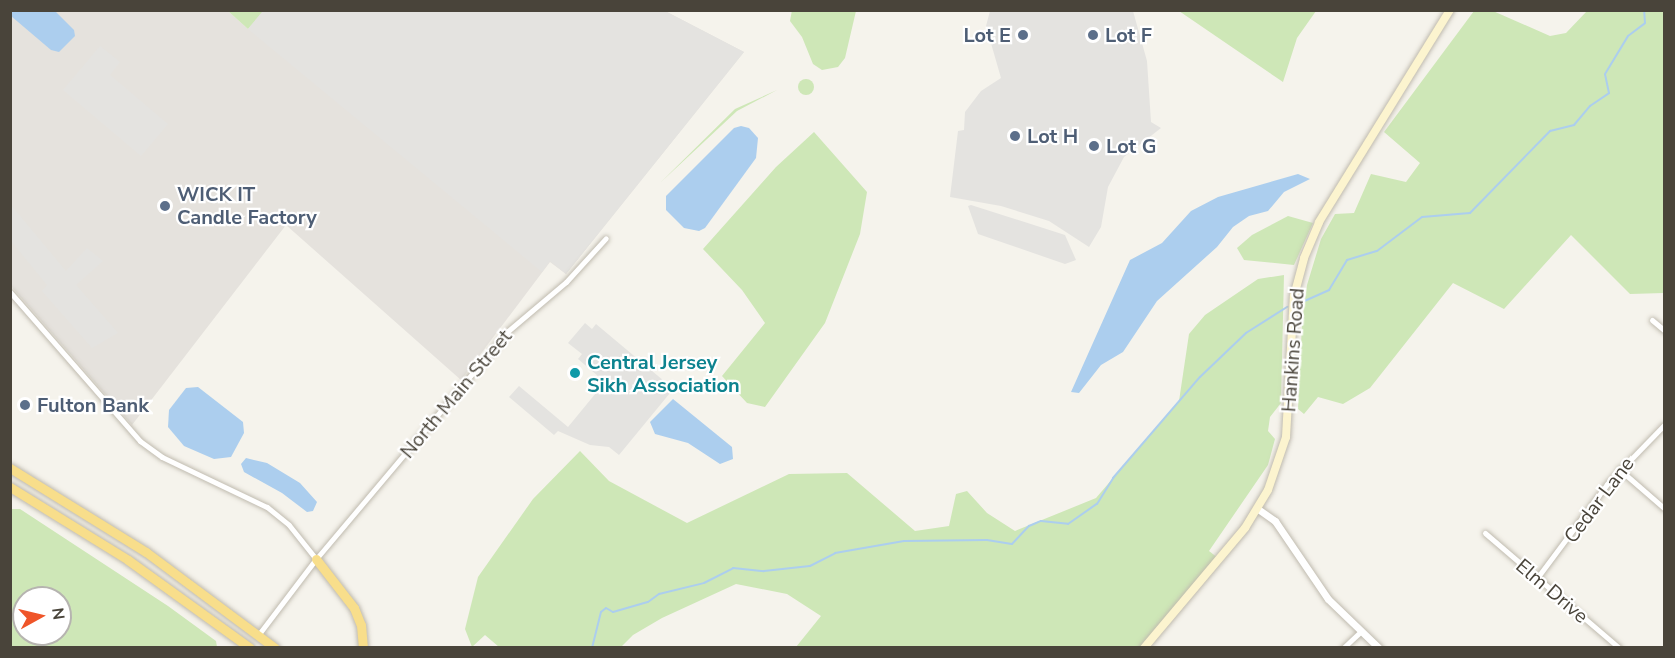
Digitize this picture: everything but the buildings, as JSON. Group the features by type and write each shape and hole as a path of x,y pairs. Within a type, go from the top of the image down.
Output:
{"highway":[{"path":"10,468 137,546 275,648"},
{"path":"10,487 128,560 249,647"},
{"path":"316,559 354,609 361,625 363,648"}],"main road":[{"name":"Hankins Road","path":"1144,648 1258,509 1285,442 1294,296 1304,258 1319,222 1450,10"}],"street":[{"name":"North Main Street","path":"259,634 316,559 508,331 566,282 606,238"},
{"path":"10,292 124,425 148,448 267,507 289,525 316,559"},
{"path":"1652,320 1665,330"},
{"name":"Cedar Lane","path":"1538,578 1619,469 1665,425"},
{"path":"1619,469 1665,508"},
{"path":"1258,509 1275,521 1313,582 1360,632 1379,648"},
{"name":"Elm Drive","path":"1485,533 1618,648"},
{"path":"1343,648 1360,632"},
{"path":"249,647 259,634"}],"shaded area":[{"path":"263,10 665,11 744,52 566,274 550,262 461,380 286,225 132,425 11,286 10,11 228,11 248,29"},
{"path":"263,11 665,11 744,52 566,274 550,261 542,272 248,29"},
{"path":"990,11 1133,11 1147,61 1151,122 1161,128 1124,157 1108,187 1101,227 1089,247 1049,221 1001,206 950,197 958,131 964,130 965,112 981,91 1001,78 986,26"},
{"path":"100,46 120,62 110,75 168,124 141,156 63,90"},
{"path":"11,205 66,271 87,248 103,261 76,285 118,333 92,348 42,291 47,285 11,241"},
{"path":"971,205 1065,235 1076,260 1065,264 978,234 968,206"},
{"path":"585,323 592,329 596,324 664,381 661,385 670,393 619,455 609,447 590,445 558,431 554,435 509,397 519,386 568,427 605,382 578,359 582,354 568,343"}],"green space":[{"path":"792,10 856,11 845,58 838,67 822,70 813,64 802,37 790,21"},
{"path":"1316,10 1297,38 1283,82 1179,11"},
{"path":"228,11 263,11 248,29"},
{"path":"1474,11 1493,11 1550,36 1566,33 1587,11 1664,11 1664,293 1630,294 1571,235 1504,309 1453,283 1370,388 1343,404 1318,397 1304,414 1298,409 1302,323 1307,285 1321,239 1335,214 1354,213 1371,174 1406,182 1420,163 1384,132"},
{"path":"806,79 814,87 806,95 798,87"},
{"path":"777,90 737,111 660,183 735,109"},
{"path":"814,132 867,192 860,234 825,323 765,407 747,403 722,376 765,323 742,290 703,249 776,167"},
{"path":"1288,216 1313,223 1294,265 1244,260 1237,248 1252,235"},
{"path":"1284,275 1281,403 1270,417 1268,431 1275,439 1268,465 1209,551 1218,558 1143,647 796,647 821,616 787,594 736,584 662,618 633,635 621,647 499,647 485,635 472,647 465,629 478,577 533,499 580,451 609,481 687,523 789,474 847,473 915,531 949,526 956,494 967,491 987,513 1015,531 1096,498 1179,401 1189,334 1205,315 1258,279"},
{"path":"11,509 20,509 168,606 216,641 217,647 11,647"}],"water":[{"path":"11,10 55,11 74,30 75,36 59,52 51,50 11,16"},
{"path":"741,126 749,128 758,138 756,158 705,228 699,231 684,228 666,210 666,196 734,128"},
{"path":"1298,174 1310,179 1284,192 1268,211 1249,216 1233,227 1217,247 1157,301 1123,352 1101,365 1079,393 1071,392 1130,260 1162,243 1191,211 1218,197"},
{"path":"198,387 243,422 244,433 231,457 214,459 184,446 168,427 169,410 186,388"},
{"path":"673,399 732,447 733,459 720,464 688,443 655,434 650,422"},
{"path":"246,458 267,463 300,483 317,502 313,511 307,512 282,493 244,472 241,464"}],"waterway":[{"path":"1300,303 1329,290 1347,260 1377,251 1422,217 1470,213 1550,131 1574,125 1590,106 1609,93 1605,74 1628,36 1645,23 1644,10"},
{"path":"592,648 601,612 606,608 613,612 648,602 659,594 704,583 733,568 764,571 810,566 835,553 904,541 987,540 1012,544 1029,526 1041,521 1068,524 1097,504 1113,478 1200,377 1246,333 1287,307"}],"place":[{"name":"Lot E","path":"1023,35"},
{"name":"Lot F","path":"1093,35"},
{"name":"Lot H","path":"1015,136"},
{"name":"Lot G","path":"1094,146"},
{"name":"WICK IT Candle Factory","path":"165,206"},
{"name":"Central Jersey Sikh Association","path":"575,373"},
{"name":"Fulton Bank","path":"25,405"}]}
